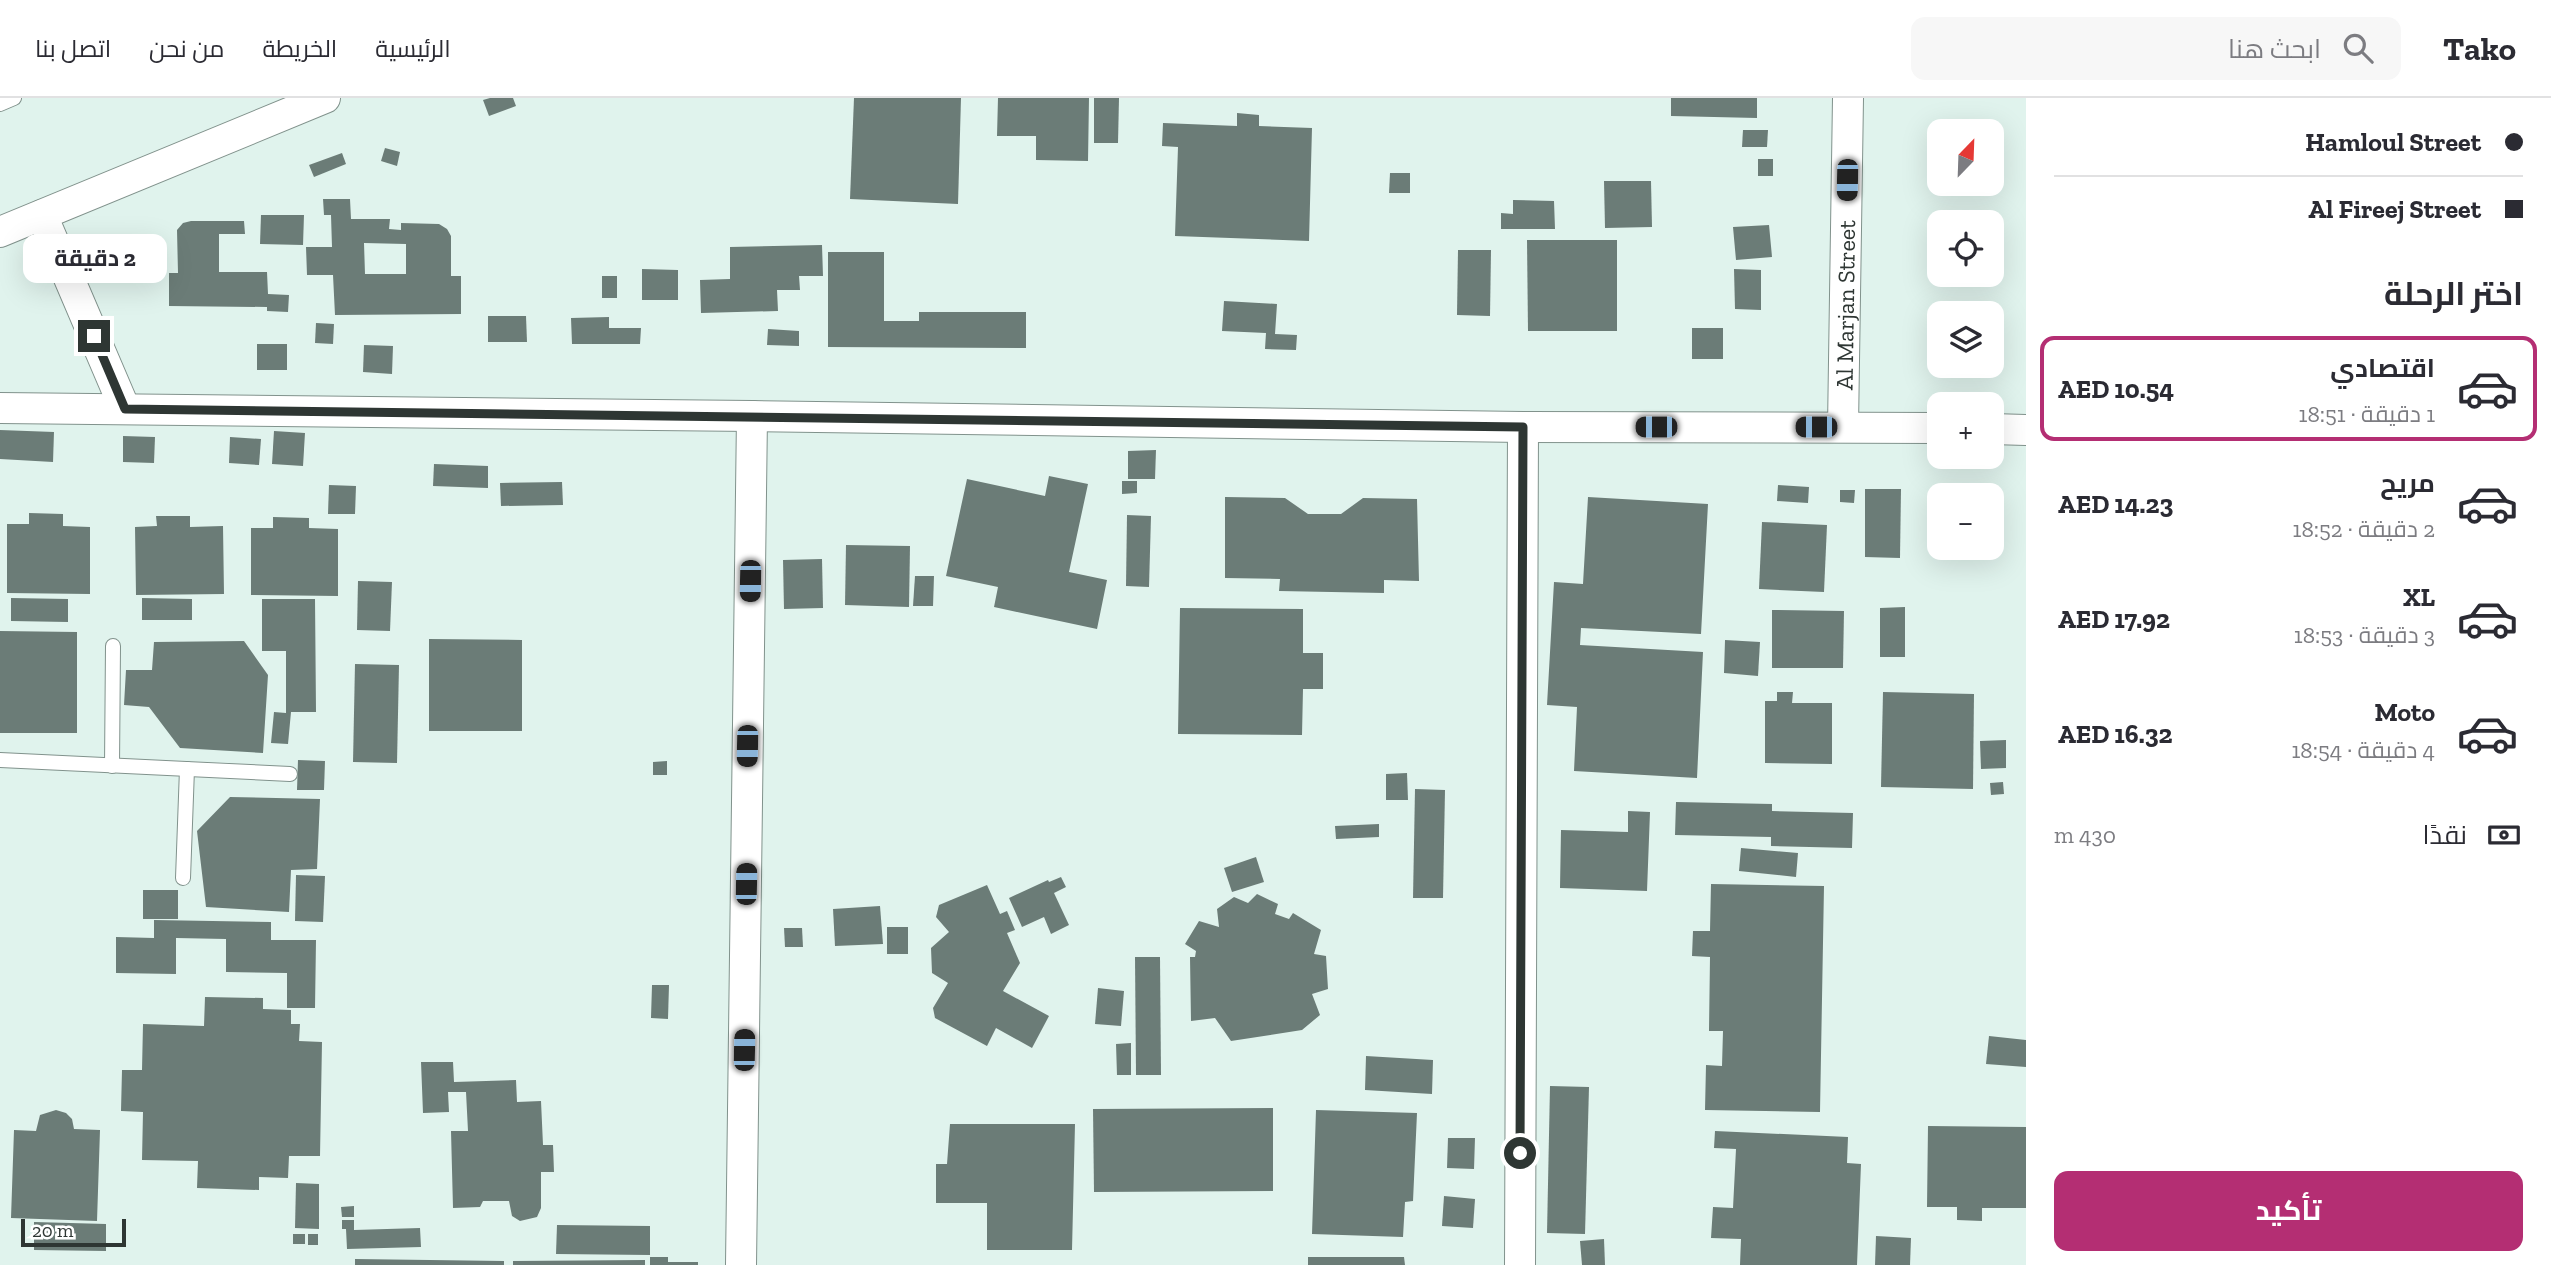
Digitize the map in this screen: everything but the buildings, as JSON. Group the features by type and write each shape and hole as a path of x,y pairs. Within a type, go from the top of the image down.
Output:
{"street":[{"path":"0,232 326,98"},
{"name":"Al Marjan Street","path":"1843,427 1848,98"},
{"path":"42,215 125,409"},
{"path":"0,408 752,415 1523,427 1927,428"},
{"path":"741,1265 752,415"},
{"path":"1520,1265 1523,427"},
{"path":"2004,429 2026,430"}],"lane":[{"path":"0,104 14,98"},
{"path":"112,766 113,646"},
{"path":"0,760 290,774"},
{"path":"183,878 187,769"}],"route":[{"path":"94,336 125,409 1523,427 1520,1153"}]}
